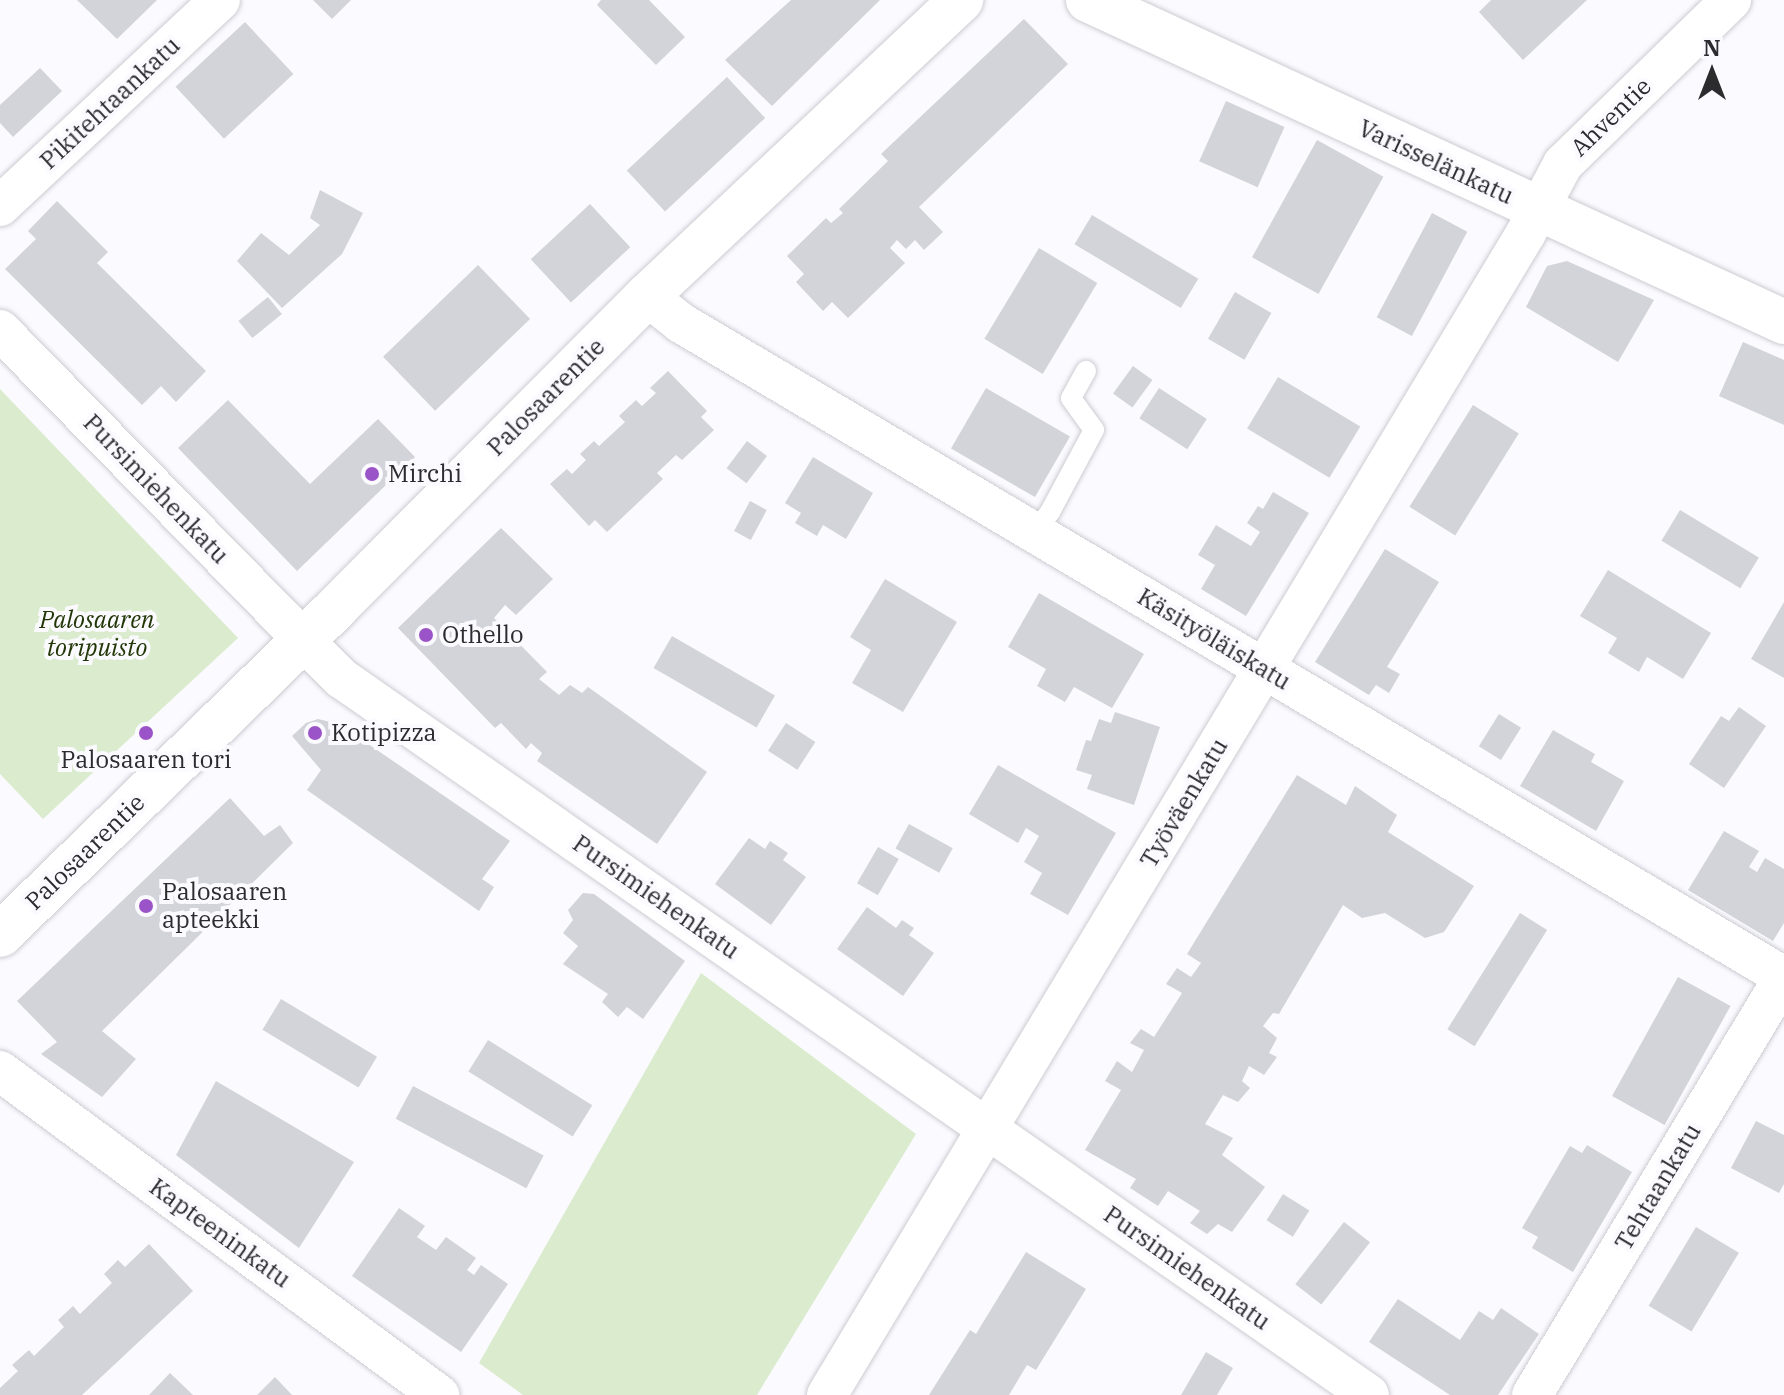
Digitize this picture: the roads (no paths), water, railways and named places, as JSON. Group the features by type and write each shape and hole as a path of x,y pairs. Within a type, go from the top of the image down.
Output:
{"main road":[{"name":"Palosaarentie","path":"0,935 303,640 647,296 961,0"},
{"name":"Varisselänkatu","path":"1088,0 1784,322"}],"street":[{"name":"Pikitehtaankatu","path":"0,206 220,0"},
{"name":"Ahventie","path":"1539,209 1563,164 1731,0"},
{"name":"Työväenkatu","path":"827,1395 1539,209"},
{"name":"Käsityöläiskatu","path":"647,296 681,323 1784,978"},
{"name":"Pursimiehenkatu","path":"0,330 341,678 1369,1395"},
{"name":"Tehtaankatu","path":"1532,1395 1784,978"},
{"name":"Kapteeninkatu","path":"0,1071 439,1395"}],"lane":[{"path":"1035,532 1050,512 1094,430 1071,398 1086,371"}],"place":[{"name":"Mirchi","path":"372,474"},
{"name":"Othello","path":"426,635"},
{"name":"Palosaaren tori","path":"146,733"},
{"name":"Kotipizza","path":"315,733"},
{"name":"Palosaaren apteekki","path":"146,906"}],"park label":[{"name":"Palosaaren toripuisto","path":"97,634"}]}
